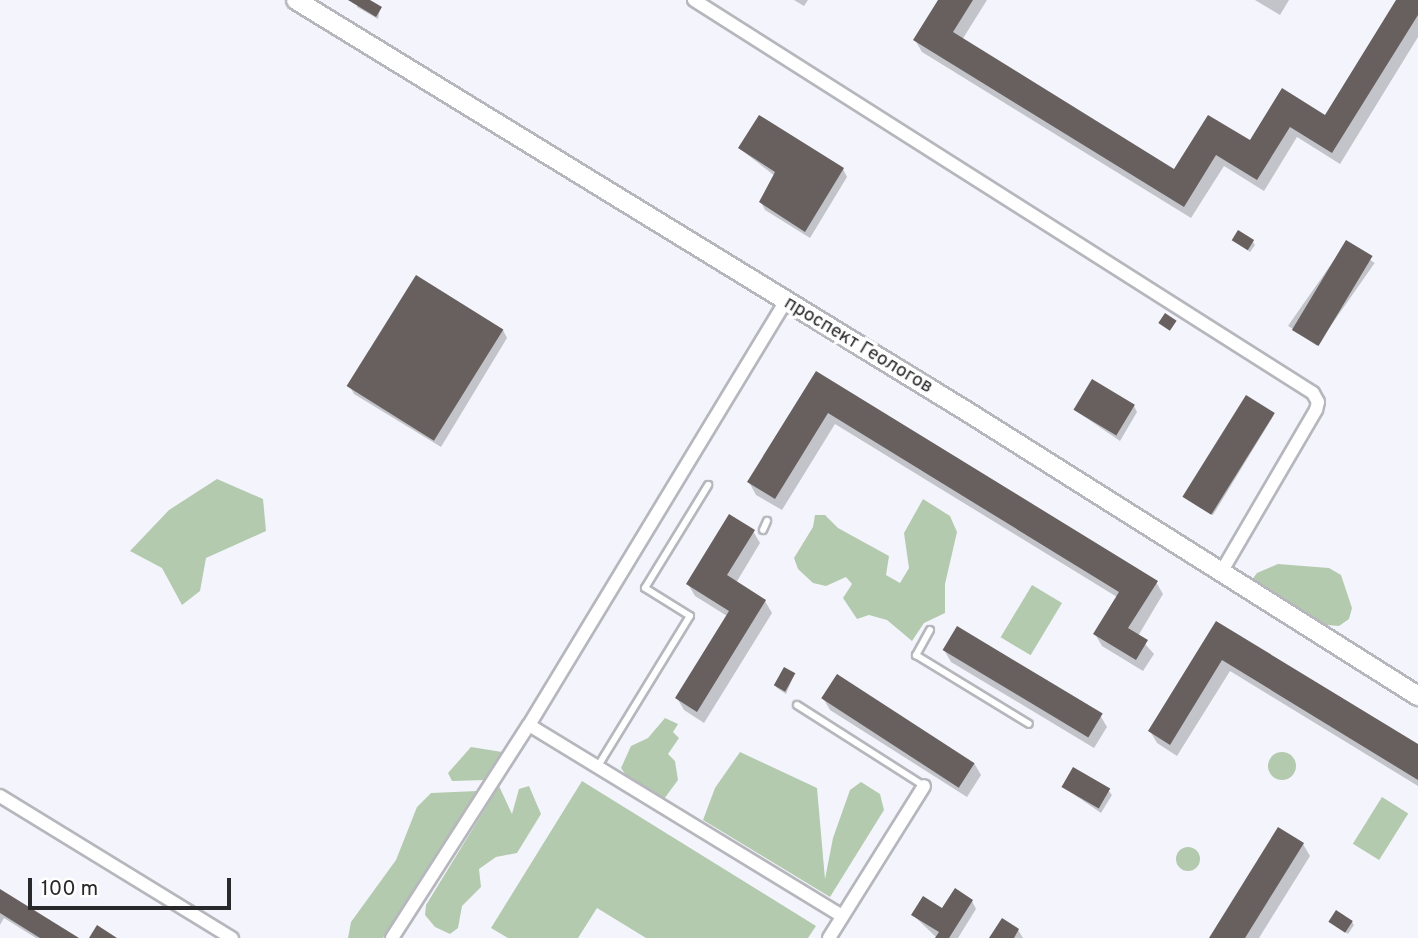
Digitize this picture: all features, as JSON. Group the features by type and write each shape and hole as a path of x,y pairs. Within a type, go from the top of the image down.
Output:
{"street":[{"name":"проспект Геологов","path":"296,0 1222,571 1418,696"},
{"path":"694,0 1313,393 1318,402 1315,410 1222,571"},
{"path":"391,938 529,725 785,303"},
{"path":"529,725 842,916"},
{"path":"828,938 924,786"},
{"path":"0,796 233,938"}],"lane":[{"path":"597,768 690,616 645,588 708,485"},
{"path":"763,530 767,521"},
{"path":"930,630 916,655 1029,724"},
{"path":"797,705 924,786"}],"green space":[{"path":"217,479 263,499 266,531 206,558 200,591 182,605 162,568 130,551 169,510"},
{"path":"923,499 950,516 957,532 945,584 945,613 924,623 912,641 887,620 869,615 857,619 843,598 852,584 846,577 826,586 813,583 798,569 794,558 813,527 815,515 825,515 838,528 889,556 886,575 900,583 909,568 904,533"},
{"path":"1278,564 1329,568 1341,575 1352,608 1349,619 1339,626 1327,625 1251,581 1257,573"},
{"path":"1032,585 1062,603 1031,655 1001,637"},
{"path":"665,718 678,724 673,732 679,738 668,754 675,761 678,780 664,799 628,778 621,768 631,746 648,738"},
{"path":"471,747 502,752 485,780 452,781 448,773"},
{"path":"740,752 817,788 825,879 833,838 850,790 861,782 880,794 884,810 830,897 703,820 715,788"},
{"path":"1282,752 1292,756 1296,766 1292,776 1282,780 1272,776 1268,766 1272,756"},
{"path":"582,781 816,926 808,938 646,938 597,908 578,938 508,938 491,928"},
{"path":"499,786 512,814 519,789 529,786 541,814 517,853 496,857 479,869 481,887 462,906 458,928 450,934 435,927 425,915 426,905"},
{"path":"477,791 383,938 348,938 351,922 396,860 417,807 431,793"},
{"path":"1382,797 1408,813 1379,860 1353,844"},
{"path":"1188,847 1199,854 1200,859 1193,870 1188,871 1177,864 1176,859 1183,848"}],"building":[{"path":"348,0 370,0 382,7 376,17"},
{"path":"938,0 973,0 953,32 1174,169 1208,115 1250,140 1282,88 1325,115 1396,0 1418,0 1418,15 1332,153 1290,127 1257,180 1216,155 1184,207 913,40"},
{"path":"759,115 844,168 805,232 759,202 775,172 738,148"},
{"path":"1238,230 1254,240 1248,250 1232,240"},
{"path":"1346,240 1373,256 1318,346 1292,330"},
{"path":"416,275 503,330 434,441 347,386"},
{"path":"1165,313 1177,321 1170,331 1158,323"},
{"path":"816,371 1158,581 1128,628 1148,640 1136,660 1093,634 1119,592 828,413 775,499 747,482"},
{"path":"1092,379 1135,405 1116,436 1073,410"},
{"path":"1246,395 1275,413 1211,515 1182,497"},
{"path":"729,514 755,530 727,575 766,600 697,712 675,698 729,611 686,584"},
{"path":"1216,621 1418,744 1418,780 1222,660 1170,745 1148,731"},
{"path":"957,626 1103,714 1088,738 943,650"},
{"path":"784,667 795,673 785,692 774,685"},
{"path":"837,674 975,763 959,788 821,698"},
{"path":"1073,767 1110,788 1099,808 1062,787"},
{"path":"1278,827 1304,843 1245,938 1209,938"},
{"path":"955,888 973,900 949,938 935,938 939,932 911,915 923,896 942,908"},
{"path":"0,889 79,938 40,938 0,913"},
{"path":"1336,910 1353,921 1345,933 1328,922"},
{"path":"1002,918 1019,929 1014,938 989,938"},
{"path":"97,925 117,938 89,938"}]}
